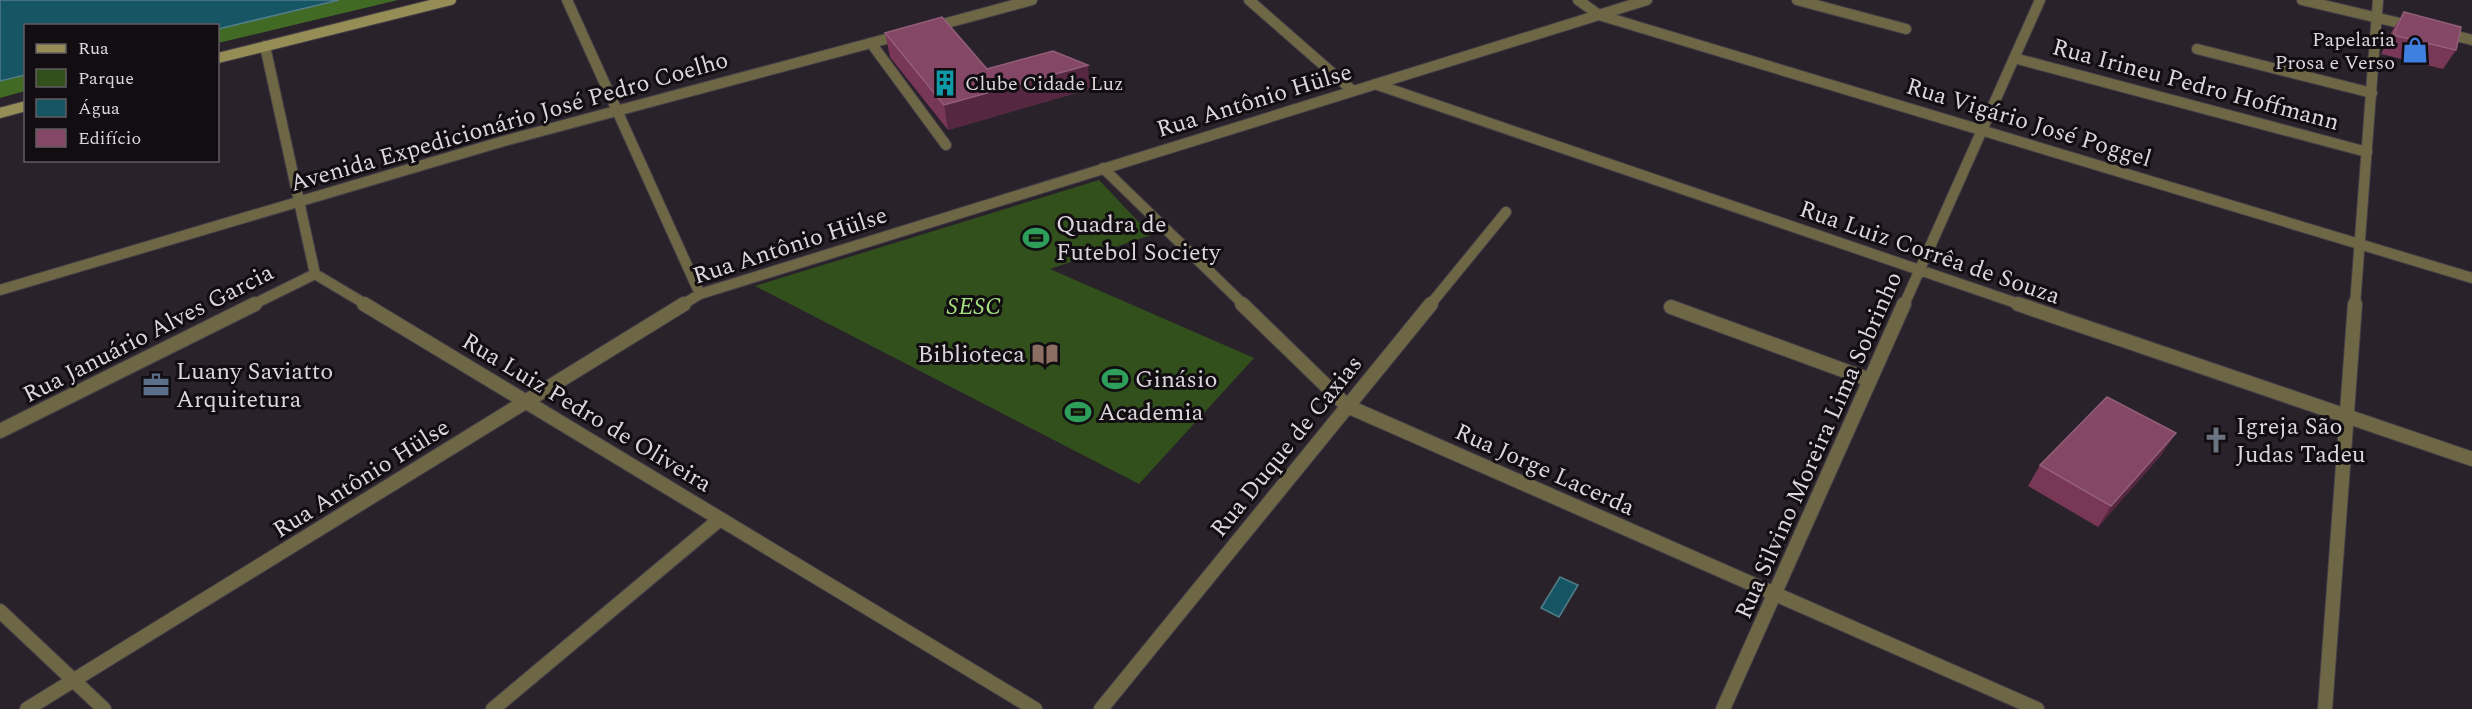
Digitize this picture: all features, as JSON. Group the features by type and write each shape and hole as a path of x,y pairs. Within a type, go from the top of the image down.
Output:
{"main road":[{"path":"219,58 451,0"},
{"path":"0,113 24,107"}],"street":[{"path":"567,0 700,294"},
{"path":"917,31 1032,0"},
{"path":"1249,0 1353,91"},
{"name":"Rua Vigário José Poggel","path":"1578,0 1599,15 2472,278"},
{"name":"Rua Antônio Hülse","path":"27,709 700,294 1647,0"},
{"path":"1797,0 1906,29"},
{"name":"Rua Silvino Moreira Lima Sobrinho","path":"1723,709 2040,0"},
{"path":"2302,0 2419,27"},
{"path":"2325,709 2379,0"},
{"path":"2430,30 2472,40"},
{"name":"Avenida Expedicionário José Pedro Coelho","path":"0,290 617,110 906,34"},
{"path":"872,43 946,145"},
{"path":"265,46 315,274"},
{"path":"2197,49 2372,93"},
{"name":"Rua Irineu Pedro Hoffmann","path":"2014,58 2367,152"},
{"name":"Rua Luiz Corrêa de Souza","path":"1375,84 2472,459"},
{"name":"Rua Jorge Lacerda","path":"1103,168 1347,406 2037,709"},
{"name":"Rua Duque de Caxias","path":"1101,709 1506,212"},
{"name":"Rua Luiz Pedro de Oliveira","path":"315,274 1035,709"},
{"name":"Rua Januário Alves Garcia","path":"0,431 315,274"},
{"path":"1671,306 1870,380"},
{"path":"493,709 720,519"},
{"path":"0,611 104,709"}],"green space":[{"path":"339,0 398,0 219,43 219,29"},
{"path":"24,75 24,91 0,98 0,81"},
{"name":"SESC","path":"1099,180 1151,235 1050,269 1254,358 1139,484 755,286"}],"water":[{"path":"0,0 339,0 219,29 219,24 24,24 24,75 0,81"},
{"path":"1560,577 1578,585 1559,617 1541,608"}],"building":[{"path":"2404,12 2461,27 2456,50 2393,35"},
{"path":"942,17 987,69 1053,51 1088,65 944,105 885,33"},
{"path":"2107,397 2176,433 2111,506 2040,465"}],"place":[{"name":"Papelaria Prosa e Verso","path":"2415,50"},
{"name":"Clube Cidade Luz","path":"945,83"},
{"name":"Quadra de Futebol Society","path":"1036,238"},
{"name":"Biblioteca","path":"1045,354"},
{"name":"Ginásio","path":"1115,379"},
{"name":"Luany Saviatto Arquitetura","path":"156,385"},
{"name":"Academia","path":"1078,412"},
{"name":"Igreja São Judas Tadeu","path":"2216,440"}]}
